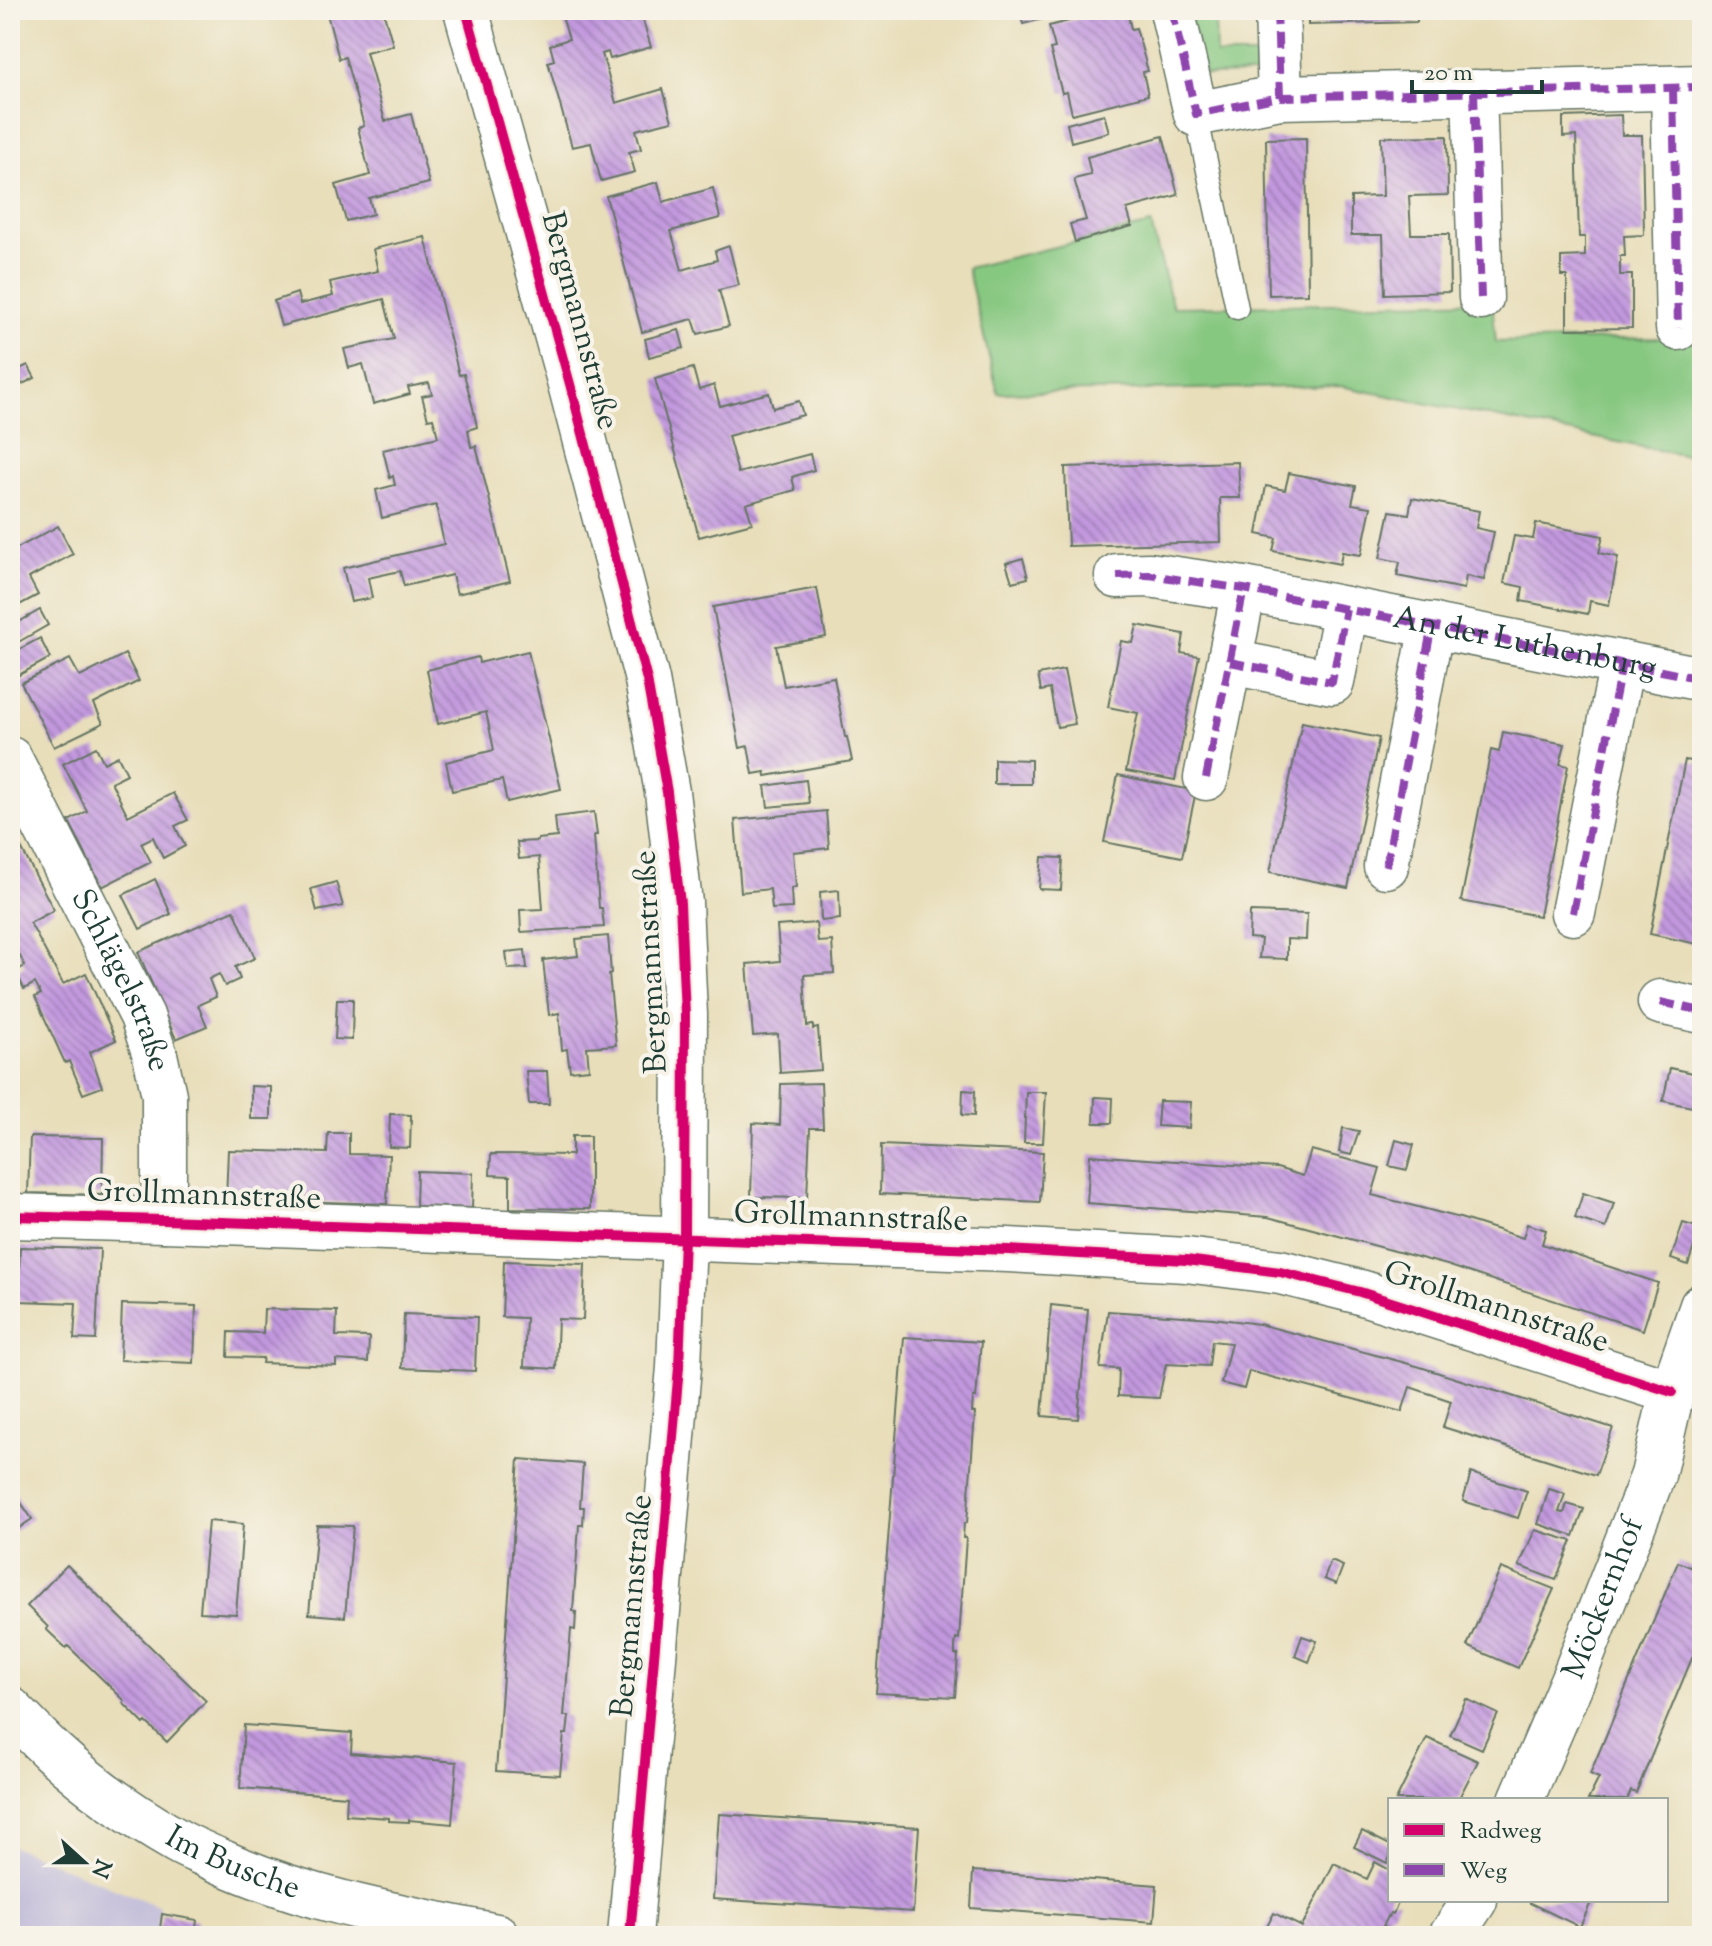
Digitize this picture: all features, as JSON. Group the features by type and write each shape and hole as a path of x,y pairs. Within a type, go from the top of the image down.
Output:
{"street":[{"name":"Bergmannstraße","path":"466,10 570,384 647,680 667,792 680,903 685,1015 684,1238 678,1381 630,1936"},
{"path":"1172,10 1196,114 1280,97 1688,88 1678,328"},
{"path":"1277,10 1280,97"},
{"path":"1474,92 1481,298"},
{"name":"An der Luthenburg","path":"1117,576 1149,575 1244,589 1702,679"},
{"path":"1206,778 1244,589"},
{"name":"An der Luthenburg","path":"1230,662 1332,682 1346,609"},
{"path":"1386,866 1432,625"},
{"path":"1573,913 1622,663"},
{"name":"Schlägelstraße","path":"10,759 142,1016 164,1095 164,1220"},
{"path":"1660,1002 1702,1011"},
{"name":"Grollmannstraße","path":"10,1216 1008,1250 1186,1260 1280,1272 1360,1292 1672,1392"},
{"path":"1672,1392 1702,1306"},
{"name":"Möckernhof","path":"1522,1798 1575,1674 1653,1475 1672,1392"},
{"name":"Im Busche","path":"10,1709 55,1754 104,1793 180,1843 239,1870 301,1892 363,1909 497,1936"},
{"path":"1451,1936 1474,1902"}],"lane":[{"path":"1196,114 1237,308"}],"shaded area":[{"path":"10,1845 160,1907 156,1936 10,1936"}],"green space":[{"path":"1189,10 1215,10 1216,55 1255,55 1255,74 1205,75"},
{"path":"1151,224 1173,307 1492,301 1496,342 1702,337 1702,459 1340,386 998,393 967,268"}],"building":[{"path":"326,10 383,10 393,45 366,52 385,121 411,114 429,183 369,198 373,214 346,221 336,185 370,175 358,128 364,126 345,57 339,59"},
{"path":"560,10 584,10 585,13 621,10 625,23 642,17 651,47 610,59 608,52 602,54 616,103 663,89 672,121 636,130 641,149 629,152 635,172 601,181 591,143 572,147 548,62 554,60 550,45 569,39"},
{"path":"1019,10 1074,10 1074,11 1023,24"},
{"path":"1112,10 1127,10 1131,29 1136,28 1148,71 1143,72 1148,95 1072,114 1067,92 1062,93 1050,49 1055,48 1049,26"},
{"path":"1288,10 1442,10 1442,13 1417,13 1417,22 1308,25 1308,17 1288,17"},
{"path":"1104,114 1109,132 1071,142 1067,124"},
{"path":"1621,115 1622,135 1642,135 1644,235 1624,236 1625,256 1620,256 1620,275 1632,275 1632,328 1567,329 1567,276 1561,276 1561,257 1585,256 1585,237 1579,237 1576,136 1563,137 1563,117"},
{"path":"1163,136 1178,195 1127,209 1132,226 1075,242 1070,224 1086,220 1074,179 1091,175 1087,157"},
{"path":"1447,136 1448,195 1409,196 1411,234 1449,234 1450,292 1385,294 1383,235 1351,235 1351,197 1383,196 1381,137"},
{"path":"1306,138 1308,294 1269,295 1266,139"},
{"path":"658,182 663,202 713,188 720,218 671,231 682,270 717,260 715,251 729,246 739,285 719,290 729,326 698,334 693,319 642,332 606,196"},
{"path":"425,237 459,375 464,374 473,408 477,427 468,430 471,447 476,446 510,581 457,594 452,575 404,586 400,571 368,578 372,598 351,602 343,568 444,544 436,505 382,518 376,490 395,485 393,476 390,478 383,450 438,437 433,418 428,419 422,396 432,394 429,383 408,387 410,394 373,404 363,364 349,368 344,349 394,339 384,299 281,326 274,301 297,293 300,304 333,296 330,282 378,271 373,249"},
{"path":"679,330 684,348 649,357 645,339"},
{"path":"28,365 35,378 10,390 10,383 17,380 13,372"},
{"path":"693,368 699,390 714,385 720,406 769,393 773,408 799,401 803,415 728,436 738,473 810,454 814,470 792,477 795,490 746,504 752,523 699,537 655,379"},
{"path":"1238,462 1240,498 1220,498 1221,542 1068,546 1065,467"},
{"path":"1289,473 1356,486 1352,504 1371,507 1361,555 1342,552 1340,564 1273,551 1276,538 1257,534 1266,486 1285,490"},
{"path":"1412,498 1479,511 1476,528 1494,532 1484,580 1466,576 1464,589 1397,576 1400,562 1380,558 1390,511 1409,514"},
{"path":"1536,523 1603,536 1599,553 1618,557 1609,605 1590,601 1588,614 1521,601 1523,587 1504,583 1514,536 1533,539"},
{"path":"58,526 73,554 29,578 38,595 10,610 10,543 14,550"},
{"path":"1023,558 1028,578 1012,582 1006,563"},
{"path":"817,588 826,637 776,646 784,686 834,677 852,761 766,776 765,772 753,774 748,746 740,748 713,607"},
{"path":"40,610 48,625 15,644 10,636 10,627"},
{"path":"1137,625 1184,634 1181,653 1199,656 1175,780 1126,771 1138,713 1108,707 1121,641 1133,643"},
{"path":"40,638 50,658 17,676 10,654"},
{"path":"528,651 561,789 507,802 502,780 452,791 446,762 494,750 486,712 438,724 427,670 478,657 479,663"},
{"path":"125,654 139,681 94,704 103,723 54,747 21,683 70,659 80,677"},
{"path":"1064,670 1075,724 1057,727 1050,689 1041,691 1038,675"},
{"path":"1302,722 1379,738 1348,888 1270,872"},
{"path":"1503,732 1565,744 1560,764 1568,766 1539,916 1461,901 1491,750 1499,752"},
{"path":"96,747 104,763 118,756 127,774 111,782 128,816 173,793 188,820 175,826 185,846 163,858 153,837 141,843 151,862 102,887 69,821 87,811 63,764"},
{"path":"994,759 1031,760 1031,784 994,784"},
{"path":"1685,760 1702,763 1702,945 1650,934"},
{"path":"1118,775 1196,791 1182,857 1104,842"},
{"path":"806,780 809,803 768,807 765,786"},
{"path":"826,811 829,848 793,852 796,887 791,888 792,908 772,909 770,889 741,892 735,820"},
{"path":"594,812 599,908 602,908 604,927 521,932 520,910 543,909 539,857 519,859 517,842 557,837 555,817"},
{"path":"20,846 54,910 30,923 63,984 86,973 116,1040 90,1052 102,1087 83,1094 35,997 41,994 35,983 24,989 16,971 25,966 10,936 10,852"},
{"path":"1042,857 1063,858 1061,890 1039,889"},
{"path":"155,879 171,914 140,929 123,895"},
{"path":"336,882 343,906 317,911 311,889"},
{"path":"839,890 840,919 821,921 820,892"},
{"path":"234,910 255,958 235,967 240,979 225,986 219,974 209,979 216,997 198,1005 207,1026 176,1039 138,952"},
{"path":"1250,912 1307,914 1306,940 1287,939 1287,959 1259,958 1261,939 1249,938"},
{"path":"816,923 818,942 832,941 834,973 804,975 807,1026 818,1028 821,1070 780,1073 778,1034 753,1036 747,964 780,961 777,926"},
{"path":"608,936 616,1045 587,1047 589,1069 570,1071 567,1049 562,1050 559,1013 549,1015 543,960 578,956 576,939"},
{"path":"525,950 527,968 508,969 506,952"},
{"path":"337,999 353,999 352,1040 335,1039"},
{"path":"1670,1068 1702,1075 1702,1109 1663,1101"},
{"path":"526,1071 547,1071 549,1104 529,1104"},
{"path":"821,1083 823,1128 810,1128 807,1198 751,1197 753,1123 780,1125 781,1084"},
{"path":"251,1086 271,1087 271,1119 251,1119"},
{"path":"963,1090 975,1091 974,1116 962,1115"},
{"path":"1026,1092 1046,1092 1043,1143 1024,1143"},
{"path":"1095,1097 1113,1098 1112,1123 1094,1123"},
{"path":"1159,1101 1191,1102 1189,1128 1157,1126"},
{"path":"390,1114 411,1115 410,1148 389,1147"},
{"path":"1343,1128 1359,1131 1351,1155 1339,1152"},
{"path":"328,1133 349,1133 349,1154 389,1155 387,1204 226,1199 228,1150 327,1153"},
{"path":"572,1136 590,1136 590,1209 510,1208 510,1176 490,1175 491,1154 572,1155"},
{"path":"30,1137 103,1138 102,1195 28,1193"},
{"path":"1396,1140 1414,1145 1407,1170 1389,1166"},
{"path":"881,1145 1043,1152 1040,1202 880,1194"},
{"path":"1311,1150 1380,1168 1372,1195 1523,1238 1527,1224 1546,1230 1542,1244 1658,1283 1643,1330 1447,1265 1268,1217 1087,1203 1090,1155 1277,1168 1303,1176"},
{"path":"417,1171 473,1173 472,1208 416,1206"},
{"path":"1583,1193 1614,1203 1606,1228 1575,1218"},
{"path":"1683,1223 1700,1228 1688,1265 1671,1259"},
{"path":"20,1247 100,1249 96,1340 74,1339 76,1303 18,1301 18,1296 10,1296 10,1272 19,1273"},
{"path":"504,1261 585,1264 583,1320 558,1319 556,1369 524,1367 526,1318 502,1317"},
{"path":"122,1304 196,1306 194,1363 120,1360"},
{"path":"1051,1305 1088,1309 1078,1419 1042,1416"},
{"path":"264,1309 337,1311 336,1336 369,1337 368,1362 336,1360 336,1366 262,1363 263,1358 228,1357 229,1332 263,1333"},
{"path":"1108,1311 1259,1324 1417,1366 1613,1428 1596,1475 1443,1427 1451,1401 1410,1387 1402,1412 1249,1371 1244,1389 1221,1383 1231,1343 1212,1341 1209,1366 1166,1364 1159,1398 1118,1396 1119,1369 1100,1368"},
{"path":"404,1314 477,1317 475,1371 402,1368"},
{"path":"904,1337 981,1342 976,1398 973,1398 972,1412 975,1413 967,1523 964,1523 963,1538 966,1538 959,1639 956,1638 955,1646 955,1655 958,1655 955,1697 876,1693"},
{"path":"519,1459 583,1464 580,1507 584,1507 583,1525 579,1525 573,1611 576,1612 575,1630 571,1629 564,1716 569,1716 560,1775 496,1771"},
{"path":"1471,1473 1527,1491 1518,1518 1463,1501"},
{"path":"10,1486 32,1519 10,1534"},
{"path":"1549,1489 1565,1494 1559,1512 1564,1513 1567,1504 1584,1509 1574,1536 1538,1524"},
{"path":"208,1521 243,1524 236,1614 200,1612"},
{"path":"317,1525 353,1526 345,1617 309,1614"},
{"path":"1535,1530 1572,1541 1556,1580 1519,1566"},
{"path":"1702,1545 1702,1634 1636,1793 1631,1791 1628,1798 1589,1798 1599,1778 1590,1774 1678,1562 1693,1568"},
{"path":"1331,1561 1343,1566 1336,1584 1324,1579"},
{"path":"67,1565 206,1701 167,1742 146,1722 144,1724 123,1703 125,1701 68,1646 66,1648 46,1629 48,1627 27,1606"},
{"path":"1501,1568 1554,1589 1518,1668 1467,1646"},
{"path":"1302,1636 1317,1641 1309,1662 1295,1656"},
{"path":"1466,1699 1498,1714 1482,1749 1450,1735"},
{"path":"244,1725 352,1733 351,1753 457,1762 452,1824 346,1815 347,1796 240,1788"},
{"path":"1427,1738 1478,1761 1459,1798 1397,1798"},
{"path":"719,1814 919,1827 913,1912 713,1899"},
{"path":"1362,1831 1388,1844 1388,1861 1387,1863 1354,1847"},
{"path":"1375,1862 1388,1869 1388,1902 1398,1902 1383,1926 1381,1936 1262,1936 1274,1913 1302,1927 1334,1863 1367,1879"},
{"path":"973,1871 1157,1885 1154,1922 971,1908"},
{"path":"1531,1902 1591,1902 1580,1927"},
{"path":"162,1914 197,1920 195,1936 159,1936"}],"marked path":[{"path":"1172,10 1196,114 1280,97 1702,87"},
{"path":"1277,10 1280,97"},
{"path":"1673,88 1678,328"},
{"path":"1474,92 1481,298"},
{"path":"1117,576 1149,575 1244,589 1702,679"},
{"path":"1206,778 1244,589"},
{"path":"1230,662 1332,682 1346,609"},
{"path":"1386,866 1432,625"},
{"path":"1573,913 1622,663"},
{"path":"1660,1002 1702,1011"}],"cycle path":[{"path":"466,10 570,384 647,680 667,792 680,903 685,1015 684,1238 679,1367 630,1936"},
{"path":"10,1216 1008,1250 1186,1260 1280,1272 1360,1292 1672,1392"}]}
